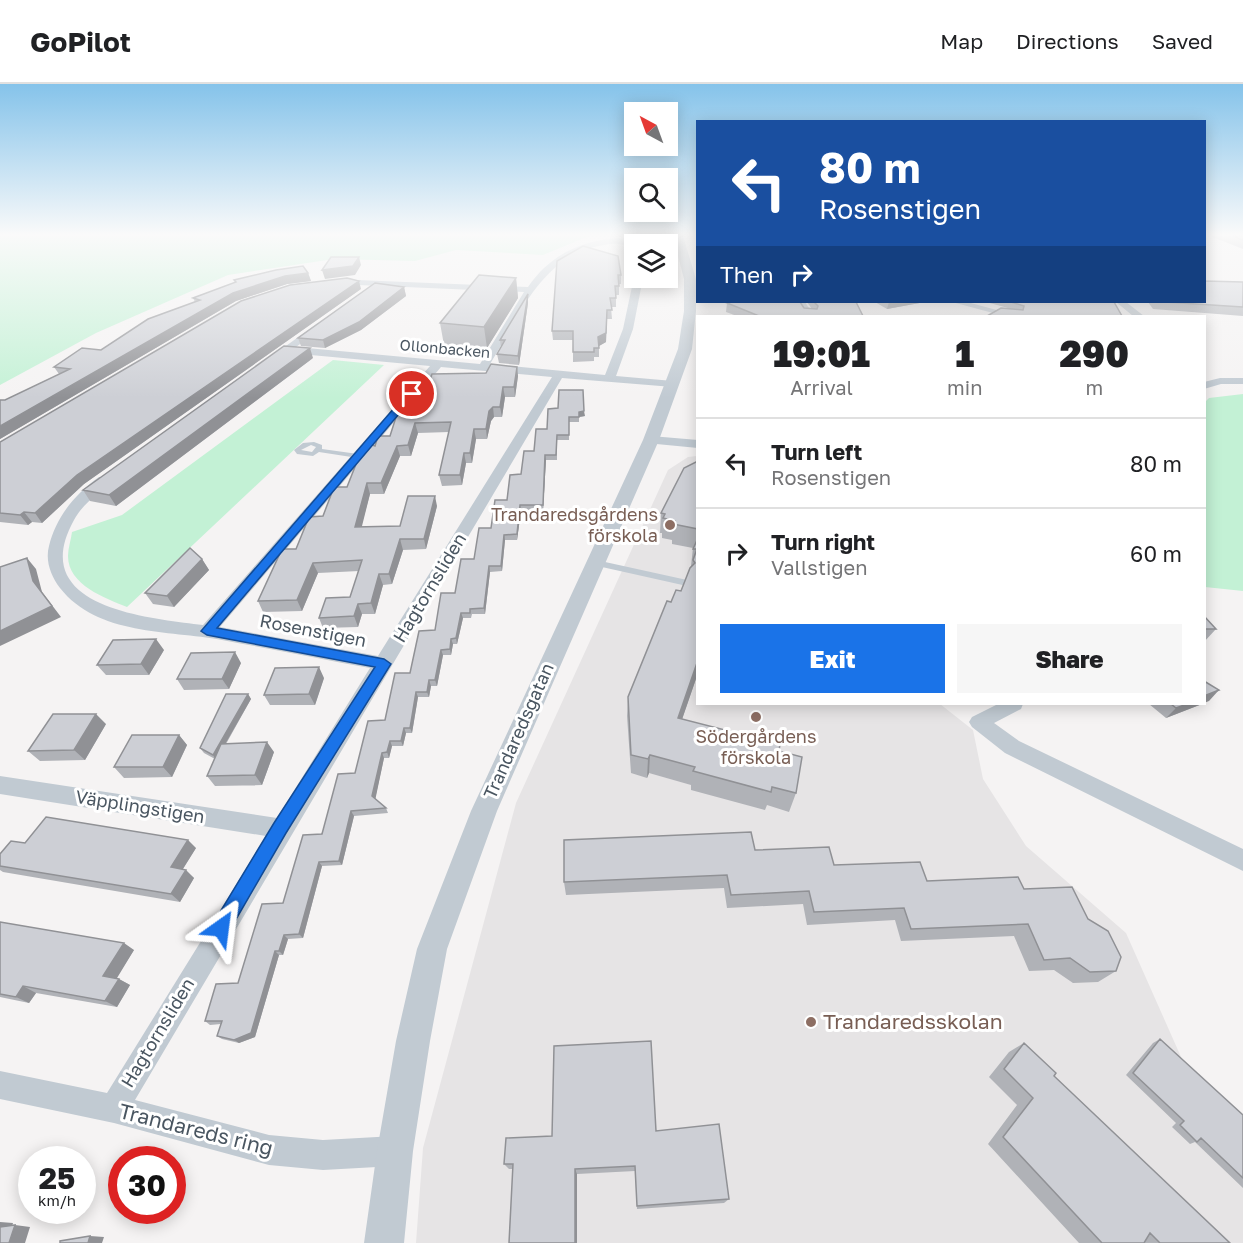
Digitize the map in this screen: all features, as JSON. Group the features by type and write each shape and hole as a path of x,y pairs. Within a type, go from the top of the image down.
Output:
{"street":[{"path":"362,295 369,290"},
{"path":"483,367 532,290"},
{"path":"609,378 627,336 636,304 637,290"},
{"name":"Trandaredsgatan","path":"384,1243 395,1151 413,1041 432,949 484,811 651,440 673,384 685,349 690,290"},
{"path":"961,303 1010,315"},
{"path":"1122,303 1138,315"},
{"path":"259,369 334,314"},
{"name":"Ollonbacken","path":"287,350 673,384"},
{"path":"207,631 438,363"},
{"path":"1206,371 1220,381"},
{"name":"Hagtornsliden","path":"114,1109 280,828 384,664 560,374"},
{"path":"1206,385 1220,381 1243,381"},
{"path":"651,440 696,444"},
{"name":"Rosenstigen","path":"119,469 90,489 66,517 54,547 54,564 65,587 91,605 125,620 158,627 207,631 384,664"},
{"path":"1012,705 979,722 1012,747 1243,860"},
{"name":"Väpplingstigen","path":"0,785 280,828"},
{"name":"Trandareds ring","path":"0,1085 114,1109 269,1150 323,1155 395,1151"}],"lane":[{"path":"318,450 358,456"},
{"path":"596,563 687,583"}],"shaded area":[{"name":"Trandaredsskolan","path":"696,456 696,705 941,705 973,730 983,779 1026,846 1126,933 1205,1111 1243,1161 1243,1243 416,1243 423,1148 516,803 668,470 688,457"}],"green space":[{"path":"0,290 194,290 96,333 0,385"},
{"path":"333,360 384,365 127,607 89,589 74,575 68,556 72,532 122,515"},
{"path":"1243,394 1243,591 1206,587 1206,401 1209,398"}],"building":[{"path":"214,290 242,290 233,293 0,426 0,400 5,400 70,369 54,367 82,348 101,350 148,319 200,300 193,298"},
{"path":"274,290 346,290 77,475 35,513 24,512 20,515 0,513 0,442 241,301"},
{"path":"365,290 400,290 359,322 323,340 298,338"},
{"path":"467,290 508,290 484,327 440,323"},
{"path":"555,290 615,290 616,298 610,298 612,310 607,310 606,333 598,337 599,348 594,348 594,352 573,352 573,331 552,331"},
{"path":"1206,290 1243,290 1243,307 1181,303 1206,303"},
{"path":"528,294 518,356 497,354 505,340 500,340"},
{"path":"727,303 801,303 804,308 817,309 818,306 815,303 856,303 862,315 757,315"},
{"path":"1014,303 1115,303 1121,315 989,315 1001,308 1023,310 1024,306"},
{"path":"284,346 310,348 109,495 83,490"},
{"path":"491,364 517,367 514,387 503,387 500,407 493,407 489,411 486,429 474,429 470,453 464,453 460,475 439,475 451,422 415,423 408,445 397,446 381,483 367,483 355,527 400,526 408,496 435,496 424,539 400,539 389,574 379,574 371,603 358,604 354,616 319,618 326,598 350,597 362,560 313,563 297,600 258,601 282,549 296,549 309,517 323,516 334,487 347,487 362,449 367,443 375,446 378,436 390,436 397,414 408,414 416,393 425,393 432,374 486,373"},
{"path":"559,390 583,390 584,411 579,412 579,417 569,417 569,435 557,435 556,455 545,455 543,505 520,505 517,534 504,535 501,566 489,566 484,608 470,609 470,613 461,613 456,638 451,639 450,649 441,650 435,680 429,680 427,692 416,692 410,728 404,728 401,741 390,741 387,752 382,753 372,796 386,808 351,811 339,861 319,862 299,934 284,935 279,951 275,951 251,1033 234,1040 217,1036 222,1021 205,1021 216,984 238,983 262,904 283,903 303,835 322,834 338,774 355,773 368,721 385,720 395,673 410,673 419,631 435,630 441,593 455,593 461,559 474,559 479,528 491,528 495,500 507,500 510,475 521,474 524,451 534,451 536,429 547,429 548,409 558,408"},
{"path":"696,462 696,529 673,524 675,521 663,518 665,514 661,513 684,468"},
{"path":"190,548 202,559 167,596 145,593"},
{"path":"696,552 696,666 678,718 780,744 779,751 802,757 796,793 772,787 771,792 693,771 695,767 650,755 648,759 631,755 628,697 667,601 671,602 676,590 681,591 690,568 695,563 693,560"},
{"path":"27,558 33,581 52,606 0,631 0,567"},
{"path":"1206,618 1216,629 1206,629"},
{"path":"156,639 141,664 97,665 113,640"},
{"path":"235,652 222,679 177,679 191,653"},
{"path":"319,667 309,694 264,695 275,668"},
{"path":"1206,682 1219,690 1206,695"},
{"path":"226,694 248,694 213,755 200,748"},
{"path":"53,714 96,714 74,750 28,751"},
{"path":"132,735 179,735 163,767 114,767"},
{"path":"267,742 255,775 207,776 221,744"},
{"path":"46,817 188,840 171,867 186,870 171,894 0,866 0,854 11,841 25,843"},
{"path":"751,832 755,850 829,847 834,865 920,862 927,881 1018,877 1024,889 1072,887 1088,919 1108,931 1121,957 1116,971 1090,972 1070,958 1044,960 1028,924 911,929 904,908 814,912 809,891 731,895 727,875 564,882 564,840"},
{"path":"0,922 124,943 103,976 119,979 105,1001 23,986 16,997 0,994"},
{"path":"1160,1039 1243,1115 1243,1178 1201,1138 1197,1142 1180,1125 1184,1121 1133,1073"},
{"path":"651,1041 656,1131 719,1124 729,1199 637,1206 635,1166 575,1169 575,1243 509,1243 513,1164 504,1164 506,1138 552,1136 554,1046"},
{"path":"1024,1043 1056,1073 1054,1076 1230,1243 1160,1243 1150,1233 1144,1243 1102,1243 1003,1137 1033,1098 1004,1069"},
{"path":"15,1225 9,1243 0,1243 0,1227"},
{"path":"90,1236 88,1243 60,1243 60,1241"}],"place":[{"name":"Trandaredsgårdens förskola","path":"670,525"},
{"name":"Södergårdens förskola","path":"756,717"},
{"name":"Trandaredsskolan","path":"811,1022"}],"route":[{"path":"221,928 280,828 384,664 207,631 412,394"}]}
